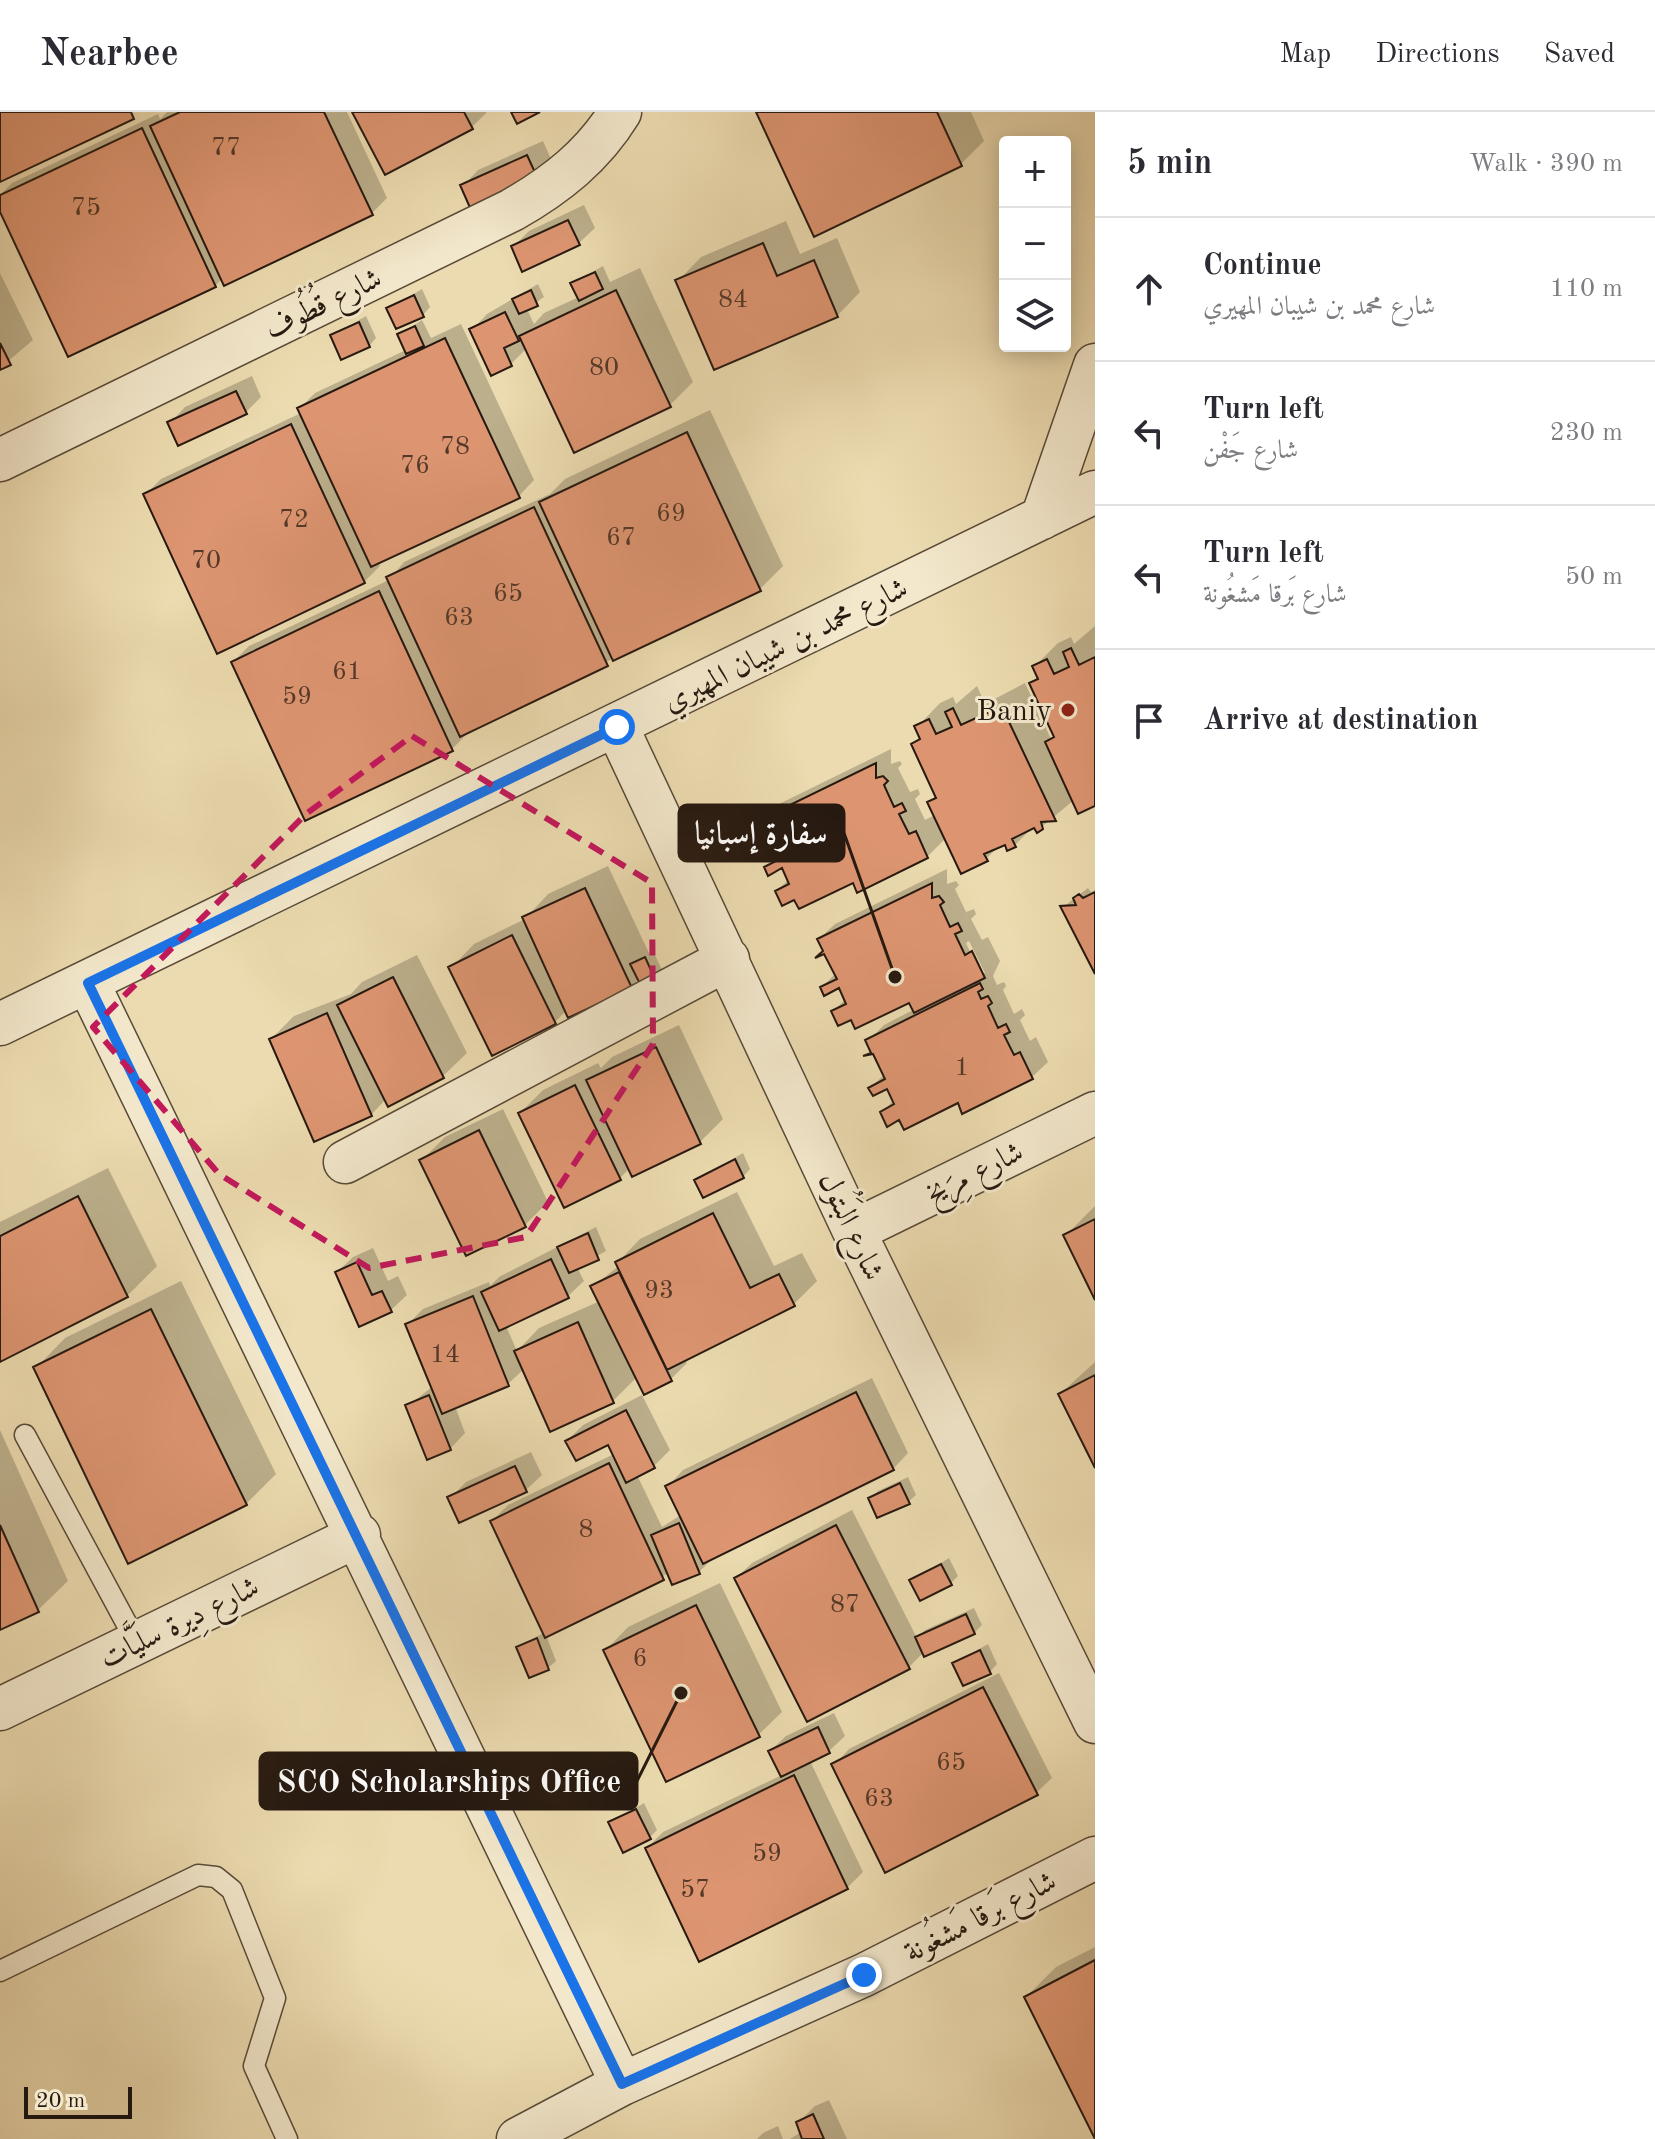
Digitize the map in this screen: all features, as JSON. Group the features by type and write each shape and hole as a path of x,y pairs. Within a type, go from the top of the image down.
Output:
{"street":[{"name":"شارع قُطُوف","path":"0,460 512,210 549,189 582,162 620,112"},
{"path":"1042,518 1095,365"},
{"name":"شارع محمد بن شيبان المهيري","path":"0,1024 617,727 1095,492"},
{"name":"شارع البَتُول","path":"617,727 854,1231 1095,1722"},
{"path":"345,1162 728,959"},
{"path":"88,983 359,1535 622,2084"},
{"name":"شارع مِرَيخ","path":"854,1231 1095,1113"},
{"name":"شارع دِيرة سلَيَّات","path":"0,1709 359,1535"},
{"name":"شارع بَرقا مَشغُونة","path":"518,2139 622,2084 864,1975 1095,1858"}],"lane":[{"path":"25,1435 137,1643"},
{"path":"0,1971 198,1875 216,1877 232,1890 275,1998 254,2066 287,2139"}],"highlighted area":[{"path":"412,736 652,883 653,1044 526,1237 369,1268 219,1174 93,1027 306,814"}],"building":[{"path":"0,112 131,112 134,119 0,182"},
{"path":"180,112 324,112 373,215 224,286 150,126"},
{"path":"352,112 464,112 473,129 385,175"},
{"path":"511,112 540,112 517,124"},
{"path":"756,112 937,112 962,166 814,237"},
{"path":"142,128 216,287 68,357 0,212 0,195"},
{"path":"527,155 538,179 471,210 460,185"},
{"path":"568,220 580,245 522,272 511,246"},
{"path":"763,243 777,276 814,260 838,317 714,370 675,280"},
{"path":"595,272 603,289 579,301 570,283"},
{"path":"531,290 538,306 519,314 512,299"},
{"path":"616,290 671,407 574,453 519,336"},
{"path":"414,295 424,317 396,329 386,308"},
{"path":"505,312 519,341 504,348 512,366 491,376 469,329"},
{"path":"359,322 370,347 341,360 330,335"},
{"path":"415,326 424,346 406,354 397,334"},
{"path":"445,338 520,498 371,567 297,408"},
{"path":"0,343 11,365 0,370"},
{"path":"236,391 247,414 178,446 167,422"},
{"path":"291,424 365,583 217,654 143,494"},
{"path":"687,432 761,591 613,661 539,502"},
{"path":"534,507 608,666 460,737 386,577"},
{"path":"379,591 453,751 305,821 231,662"},
{"name":"Baniy","path":"1071,648 1079,665 1095,657 1095,806 1078,814 1045,742 1054,737 1029,683 1038,679 1032,666 1047,659 1054,674 1069,667 1063,652"},
{"path":"985,703 989,711 1001,705 1056,821 1041,822 1043,829 1037,833 1034,828 1012,839 1016,847 1007,851 1005,845 984,854 988,861 961,874 927,802 936,798 911,744 920,739 914,726 929,719 936,734 952,727 945,712 953,708 961,725 987,713 982,704"},
{"path":"876,763 876,778 883,776 888,781 884,785 894,807 902,803 906,811 899,814 909,834 916,831 928,858 857,893 853,883 799,909 794,900 782,906 775,891 789,884 782,868 768,876 764,867 780,859 768,834 759,838 766,831 761,819"},
{"path":"932,883 932,898 939,896 944,902 940,905 950,927 958,923 962,931 955,934 965,955 972,951 985,978 914,1013 909,1003 855,1029 851,1020 838,1026 831,1011 846,1004 839,988 824,996 820,987 837,979 824,954 815,958 823,951 817,939"},
{"path":"585,888 632,988 568,1018 522,917"},
{"path":"1095,892 1095,974 1060,906 1076,905 1073,898 1079,894 1083,898"},
{"path":"512,935 556,1024 492,1056 448,967"},
{"path":"645,957 655,979 641,986 630,964"},
{"path":"393,977 444,1078 388,1107 337,1005"},
{"path":"980,983 983,989 978,992 981,999 988,996 992,1003 988,1006 998,1028 1006,1024 1010,1032 1004,1035 1014,1055 1020,1052 1033,1079 962,1114 958,1103 904,1130 899,1120 887,1127 880,1112 894,1104 887,1089 873,1096 868,1088 885,1079 873,1054 863,1056 871,1053 865,1040"},
{"path":"327,1013 372,1116 314,1142 269,1039"},
{"path":"656,1047 701,1144 632,1177 586,1080"},
{"path":"575,1085 621,1180 564,1208 518,1113"},
{"path":"479,1130 526,1227 466,1256 419,1160"},
{"path":"735,1159 744,1178 703,1198 694,1180"},
{"path":"78,1196 128,1297 0,1362 0,1236"},
{"path":"713,1213 750,1288 779,1274 795,1306 667,1370 615,1262"},
{"path":"1095,1219 1095,1300 1063,1235"},
{"path":"588,1233 599,1260 569,1273 557,1247"},
{"path":"551,1259 569,1298 499,1331 481,1292"},
{"path":"357,1262 372,1295 382,1291 392,1312 359,1327 335,1272"},
{"path":"619,1272 672,1381 644,1395 590,1286"},
{"path":"473,1296 509,1386 442,1414 405,1324"},
{"path":"151,1309 247,1505 128,1564 33,1367"},
{"path":"578,1322 614,1403 550,1432 514,1351"},
{"path":"1095,1375 1095,1468 1058,1394"},
{"path":"856,1392 894,1470 703,1564 665,1486"},
{"path":"429,1395 451,1450 427,1460 405,1405"},
{"path":"626,1410 655,1468 626,1483 608,1445 576,1461 565,1441"},
{"path":"609,1463 664,1580 545,1638 490,1521"},
{"path":"515,1466 527,1492 459,1523 447,1497"},
{"path":"900,1483 910,1504 877,1518 868,1498"},
{"path":"679,1523 700,1574 672,1585 651,1535"},
{"path":"0,1525 39,1612 0,1630"},
{"path":"836,1525 910,1669 807,1722 734,1578"},
{"path":"941,1564 952,1585 920,1601 909,1580"},
{"path":"696,1605 760,1737 666,1782 603,1650"},
{"path":"966,1614 975,1634 924,1657 915,1637"},
{"path":"537,1638 549,1670 529,1678 516,1647"},
{"path":"980,1650 991,1674 963,1686 952,1663"},
{"path":"983,1687 1038,1795 885,1873 831,1764"},
{"path":"818,1727 830,1753 781,1777 768,1751"},
{"path":"794,1775 848,1889 699,1962 645,1848"},
{"path":"636,1809 651,1839 623,1853 608,1822"},
{"path":"1095,1960 1095,2139 1024,1997"},
{"path":"813,2114 824,2139 802,2139 796,2122"}],"place":[{"name":"Baniy","path":"1068,710"},
{"name":"سفارة إسبانيا","path":"895,977"},
{"name":"SCO Scholarships Office","path":"681,1693"}],"route":[{"path":"617,727 88,983 359,1535 622,2084 864,1975"}]}
